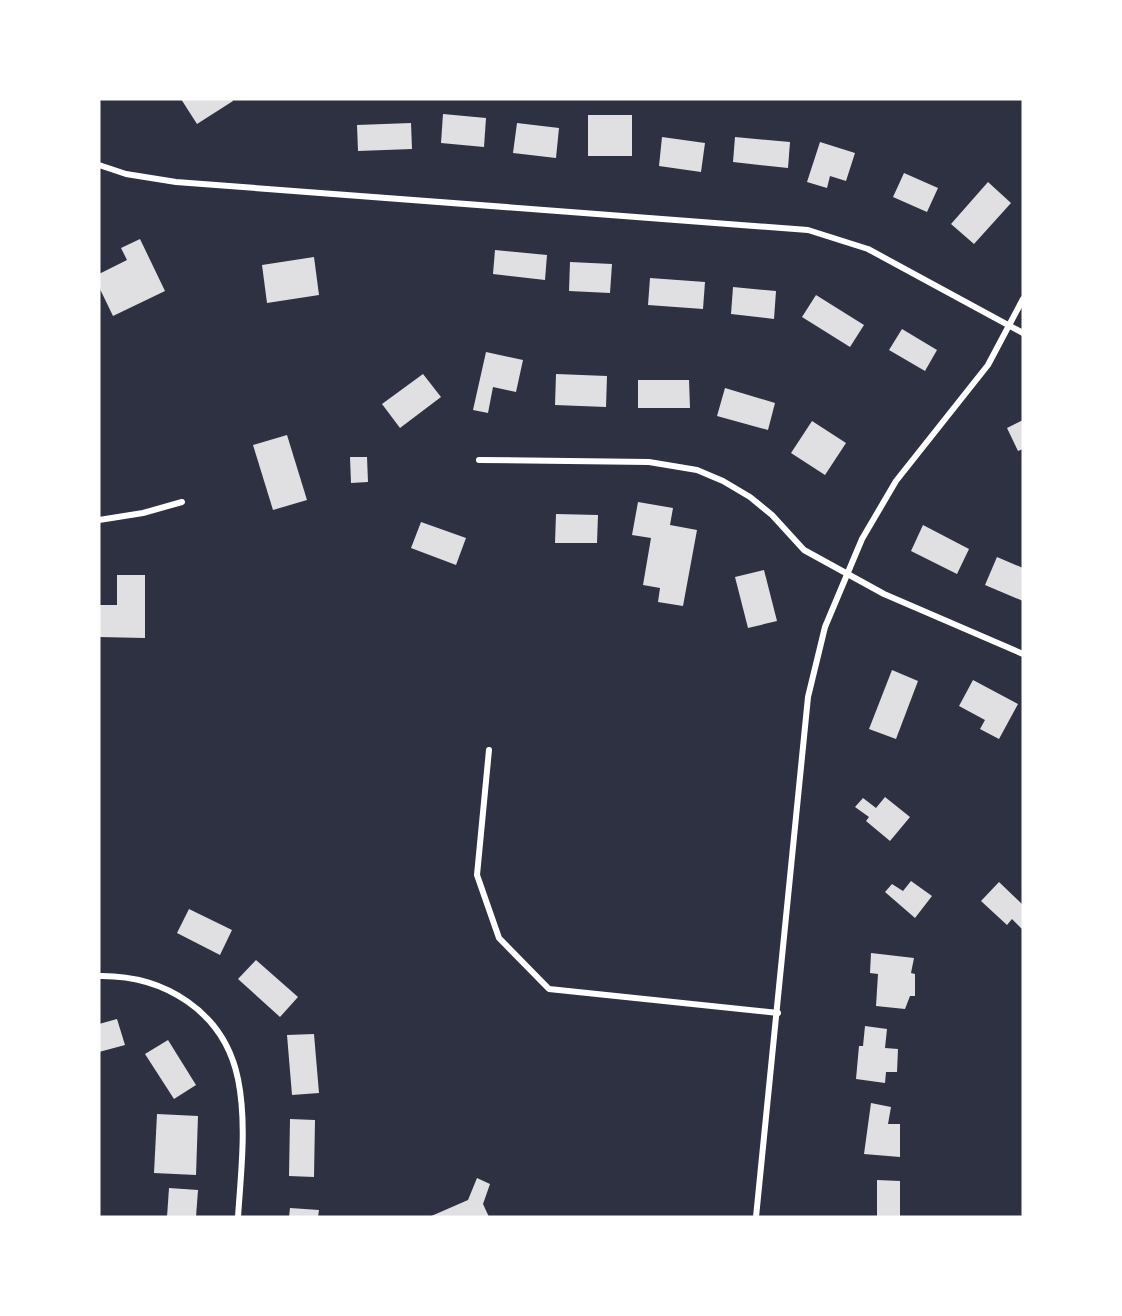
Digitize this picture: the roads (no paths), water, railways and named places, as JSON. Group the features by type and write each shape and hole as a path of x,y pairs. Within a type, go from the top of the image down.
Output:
{"street":[{"path":"99,165 126,174 176,182 808,230 868,249 1023,333"},
{"path":"756,1217 808,697 825,627 862,539 896,481 924,441 988,365 1023,299"},
{"path":"479,460 650,462 697,470 723,481 750,497 772,515 804,550 884,594 1023,654"},
{"path":"99,520 143,513 182,501"},
{"path":"489,750 477,875 500,938 549,989 778,1013"},
{"path":"99,976 122,976 150,981 167,988 204,1016 218,1033 231,1056 241,1099 238,1217"}]}
